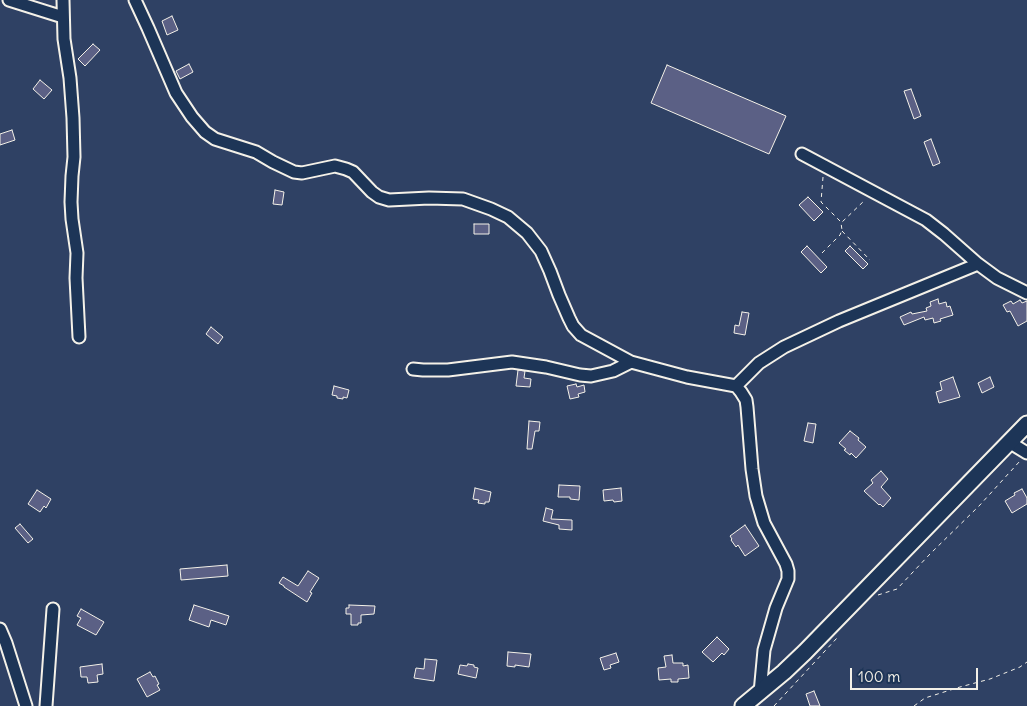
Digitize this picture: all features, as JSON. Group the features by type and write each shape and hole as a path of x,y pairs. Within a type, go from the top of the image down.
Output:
{"main road":[{"path":"743,706 784,672 812,645 1027,424"}],"street":[{"path":"9,0 63,17"},
{"path":"63,0 64,39 70,78 73,118 74,157 71,202 77,253 76,278 79,337"},
{"path":"134,0 176,93 192,117 205,132 215,139 256,152 294,172 302,173 335,166 346,169 353,172 372,192 379,197 389,200 464,199 508,217 527,234 540,251 573,326 581,335 631,362 687,377 736,386 746,400 756,496 764,523 788,571 788,579 776,608 764,650 760,693"},
{"path":"802,154 926,220 997,278 1027,293"},
{"path":"736,386 760,363 784,347 839,321 978,264"},
{"path":"413,369 448,370 512,362 546,366 591,376 613,371 631,362"},
{"path":"1010,442 1027,453"},
{"path":"46,706 53,609"},
{"path":"0,629 6,642 26,706"}],"path":[{"path":"822,253 840,235 842,230 841,222 821,202 824,166"},
{"path":"841,222 872,192"},
{"path":"842,230 870,260"},
{"path":"876,596 897,589 979,506 1027,453"},
{"path":"774,706 837,637"},
{"path":"914,706 925,698 990,679 1020,667 1027,662"}],"building":[{"path":"172,16 178,30 167,35 162,21"},
{"path":"93,44 100,50 85,66 78,59"},
{"path":"189,64 193,72 180,79 176,71"},
{"path":"667,65 786,116 769,154 651,103"},
{"path":"40,80 52,90 44,99 33,89"},
{"path":"911,89 921,116 914,119 904,91"},
{"path":"12,130 15,140 0,145 0,134"},
{"path":"931,139 940,163 933,166 924,142"},
{"path":"275,190 284,192 282,205 273,204"},
{"path":"808,197 823,212 814,221 799,205"},
{"path":"474,224 489,224 489,234 474,234"},
{"path":"807,246 827,267 821,273 801,252"},
{"path":"850,246 868,264 863,269 845,251"},
{"path":"938,299 939,304 946,302 947,307 950,306 953,315 934,323 933,318 925,320 924,317 904,325 900,317 911,312 912,314 927,311 926,308 931,306 930,302"},
{"path":"1020,300 1022,303 1027,301 1027,321 1018,326 1010,311 1007,312 1003,305 1011,301 1013,304"},
{"path":"742,312 749,313 745,335 734,333 735,325 739,326"},
{"path":"211,327 223,337 218,344 206,334"},
{"path":"518,370 525,371 524,378 531,379 530,387 516,386"},
{"path":"953,377 960,397 939,403 936,392 942,390 940,382"},
{"path":"990,377 994,387 982,393 978,383"},
{"path":"576,384 577,387 584,385 585,392 578,394 579,397 570,399 567,386"},
{"path":"334,386 349,390 347,398 337,398 337,396 332,395"},
{"path":"529,421 540,422 539,431 535,431 532,449 527,449"},
{"path":"808,423 816,424 813,443 804,441"},
{"path":"850,431 866,447 856,458 844,450 846,449 839,443"},
{"path":"881,471 888,479 881,487 891,498 883,507 864,491 873,483 871,480"},
{"path":"559,485 580,486 579,500 570,499 570,497 558,497"},
{"path":"475,488 491,492 489,502 485,502 485,504 478,503 479,500 473,499"},
{"path":"621,488 622,501 604,501 603,490"},
{"path":"1022,489 1027,498 1027,504 1012,513 1005,501"},
{"path":"37,490 51,499 46,508 44,506 40,512 28,504"},
{"path":"546,508 553,510 551,519 572,520 572,530 559,529 559,525 543,521"},
{"path":"20,524 33,539 28,543 15,528"},
{"path":"745,525 759,546 745,556 738,545 736,547 730,536"},
{"path":"227,565 228,576 181,580 180,569"},
{"path":"308,571 319,578 310,592 312,593 307,602 279,583 283,577 298,586"},
{"path":"194,605 229,616 226,625 211,620 209,627 189,620"},
{"path":"349,605 375,606 374,614 361,615 361,623 351,625 351,614 346,614 346,608 349,608"},
{"path":"81,609 104,622 96,635 77,625 81,618 77,616"},
{"path":"717,637 729,649 724,655 722,653 713,662 702,652"},
{"path":"508,652 531,654 529,667 507,666"},
{"path":"616,653 619,662 610,665 611,668 604,670 600,658"},
{"path":"672,655 673,663 683,663 683,666 688,665 689,678 678,679 678,682 671,682 671,679 659,680 658,668 666,667 664,656"},
{"path":"425,659 437,660 434,681 414,678 416,668 424,669"},
{"path":"102,664 103,674 97,675 98,682 88,683 87,677 81,677 80,667"},
{"path":"468,664 478,668 476,678 458,674 460,665 467,666"},
{"path":"150,672 153,677 155,676 160,690 147,697 137,679"},
{"path":"814,691 820,706 810,706 806,694"}]}
